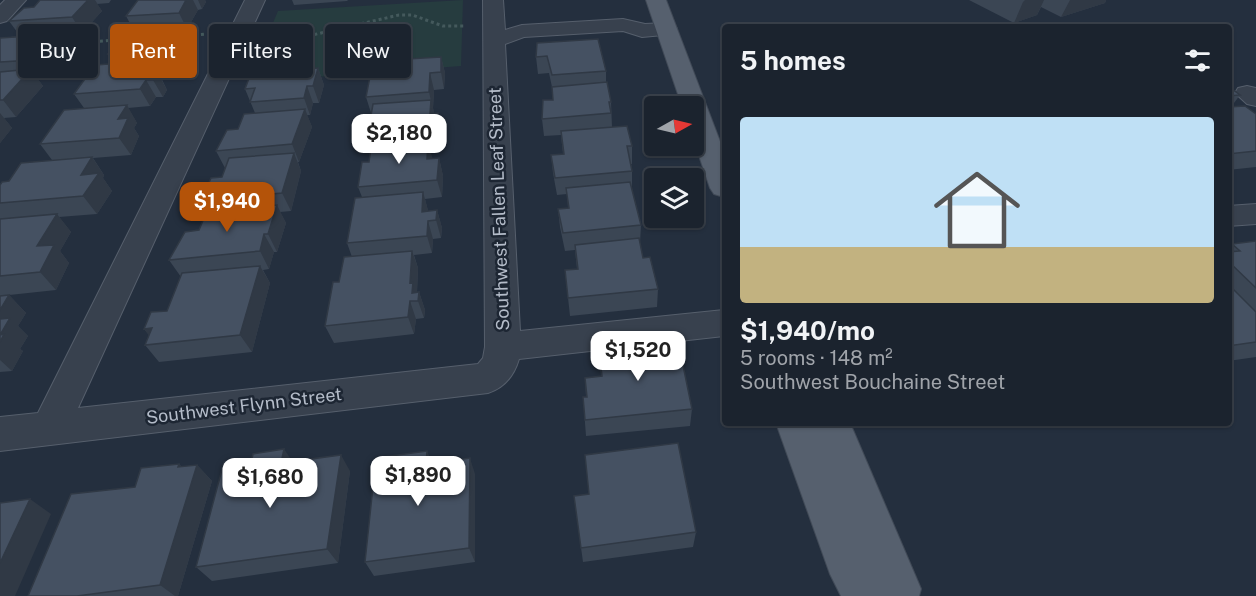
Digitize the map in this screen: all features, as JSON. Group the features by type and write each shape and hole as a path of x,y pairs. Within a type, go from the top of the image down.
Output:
{"main road":[{"path":"656,0 722,183"},
{"path":"796,426 852,574 870,596"},
{"path":"832,426 898,589 896,596"}],"street":[{"path":"0,17 16,0"},
{"path":"50,428 255,0"},
{"name":"Southwest Fallen Leaf Street","path":"493,0 496,363"},
{"path":"495,40 523,45 633,38 642,31 666,29"},
{"path":"1232,216 1256,214"},
{"name":"Southwest Flynn Street","path":"0,434 496,363 722,323"}],"green space":[{"path":"463,0 461,66 411,70 411,24 325,24 325,76 313,77 313,24 273,24 278,11"},
{"path":"250,78 301,78 248,82"}],"building":[{"path":"40,0 88,0 72,17 9,21 24,8 34,7"},
{"path":"138,0 186,0 179,13 126,16"},
{"path":"18,37 18,61 0,62 0,38"},
{"path":"598,39 606,71 552,75 547,56 536,57 537,43"},
{"path":"441,57 441,72 430,73 429,92 366,97 370,78 411,78 411,59"},
{"path":"110,64 110,78 154,78 146,80 140,89 74,94 86,78 98,78 98,65"},
{"path":"313,68 318,68 313,86 307,86 304,98 250,102 255,88 245,89 249,78 313,78"},
{"path":"18,70 18,78 23,78 3,100 0,100 0,72"},
{"path":"607,82 611,113 542,119 543,100 553,100 552,87"},
{"path":"1232,89 1240,95 1232,96"},
{"path":"431,100 430,114 438,113 437,132 367,138 373,104"},
{"path":"127,105 118,119 128,118 119,138 40,144 64,110"},
{"path":"1245,106 1256,114 1256,151 1232,154 1232,107"},
{"path":"305,109 292,144 216,151 227,130 238,129 244,114"},
{"path":"627,126 632,146 627,146 632,171 555,178 551,155 564,154 561,131"},
{"path":"428,142 427,159 439,158 437,180 358,187 362,162 369,162 371,147"},
{"path":"294,153 282,193 201,201 211,178 222,177 229,158"},
{"path":"92,157 81,175 99,173 83,196 0,203 0,185 2,182 9,181 21,163"},
{"path":"630,182 641,225 563,233 558,209 569,208 566,188"},
{"path":"423,192 422,212 437,210 436,220 428,221 427,236 347,243 355,198"},
{"path":"277,205 268,234 264,234 260,251 169,260 185,232 199,230 207,211"},
{"path":"57,214 37,246 54,245 40,272 0,276 0,219"},
{"path":"639,238 643,258 650,257 658,289 568,298 565,270 578,269 575,245"},
{"path":"1256,241 1256,288 1232,265 1232,252 1240,251 1232,244"},
{"path":"412,251 410,283 413,282 412,293 419,292 418,301 410,301 408,317 325,326 333,282 339,282 344,257"},
{"path":"260,266 240,335 145,345 152,328 144,329 151,312 167,311 182,273"},
{"path":"1232,288 1256,312 1256,342 1232,345"},
{"path":"9,295 0,310 0,296"},
{"path":"10,318 0,335 0,319"},
{"path":"678,341 692,409 585,420 583,397 587,397 585,378 602,376 599,349"},
{"path":"678,443 696,532 581,548 574,496 589,494 585,455"},
{"path":"284,449 281,463 341,455 327,549 196,567 224,462 252,459 253,454"},
{"path":"427,451 426,464 470,458 469,548 365,562 376,458"},
{"path":"179,464 178,467 197,465 160,585 77,596 28,596 71,494 135,487 141,468"},
{"path":"30,499 0,563 0,503"}]}
